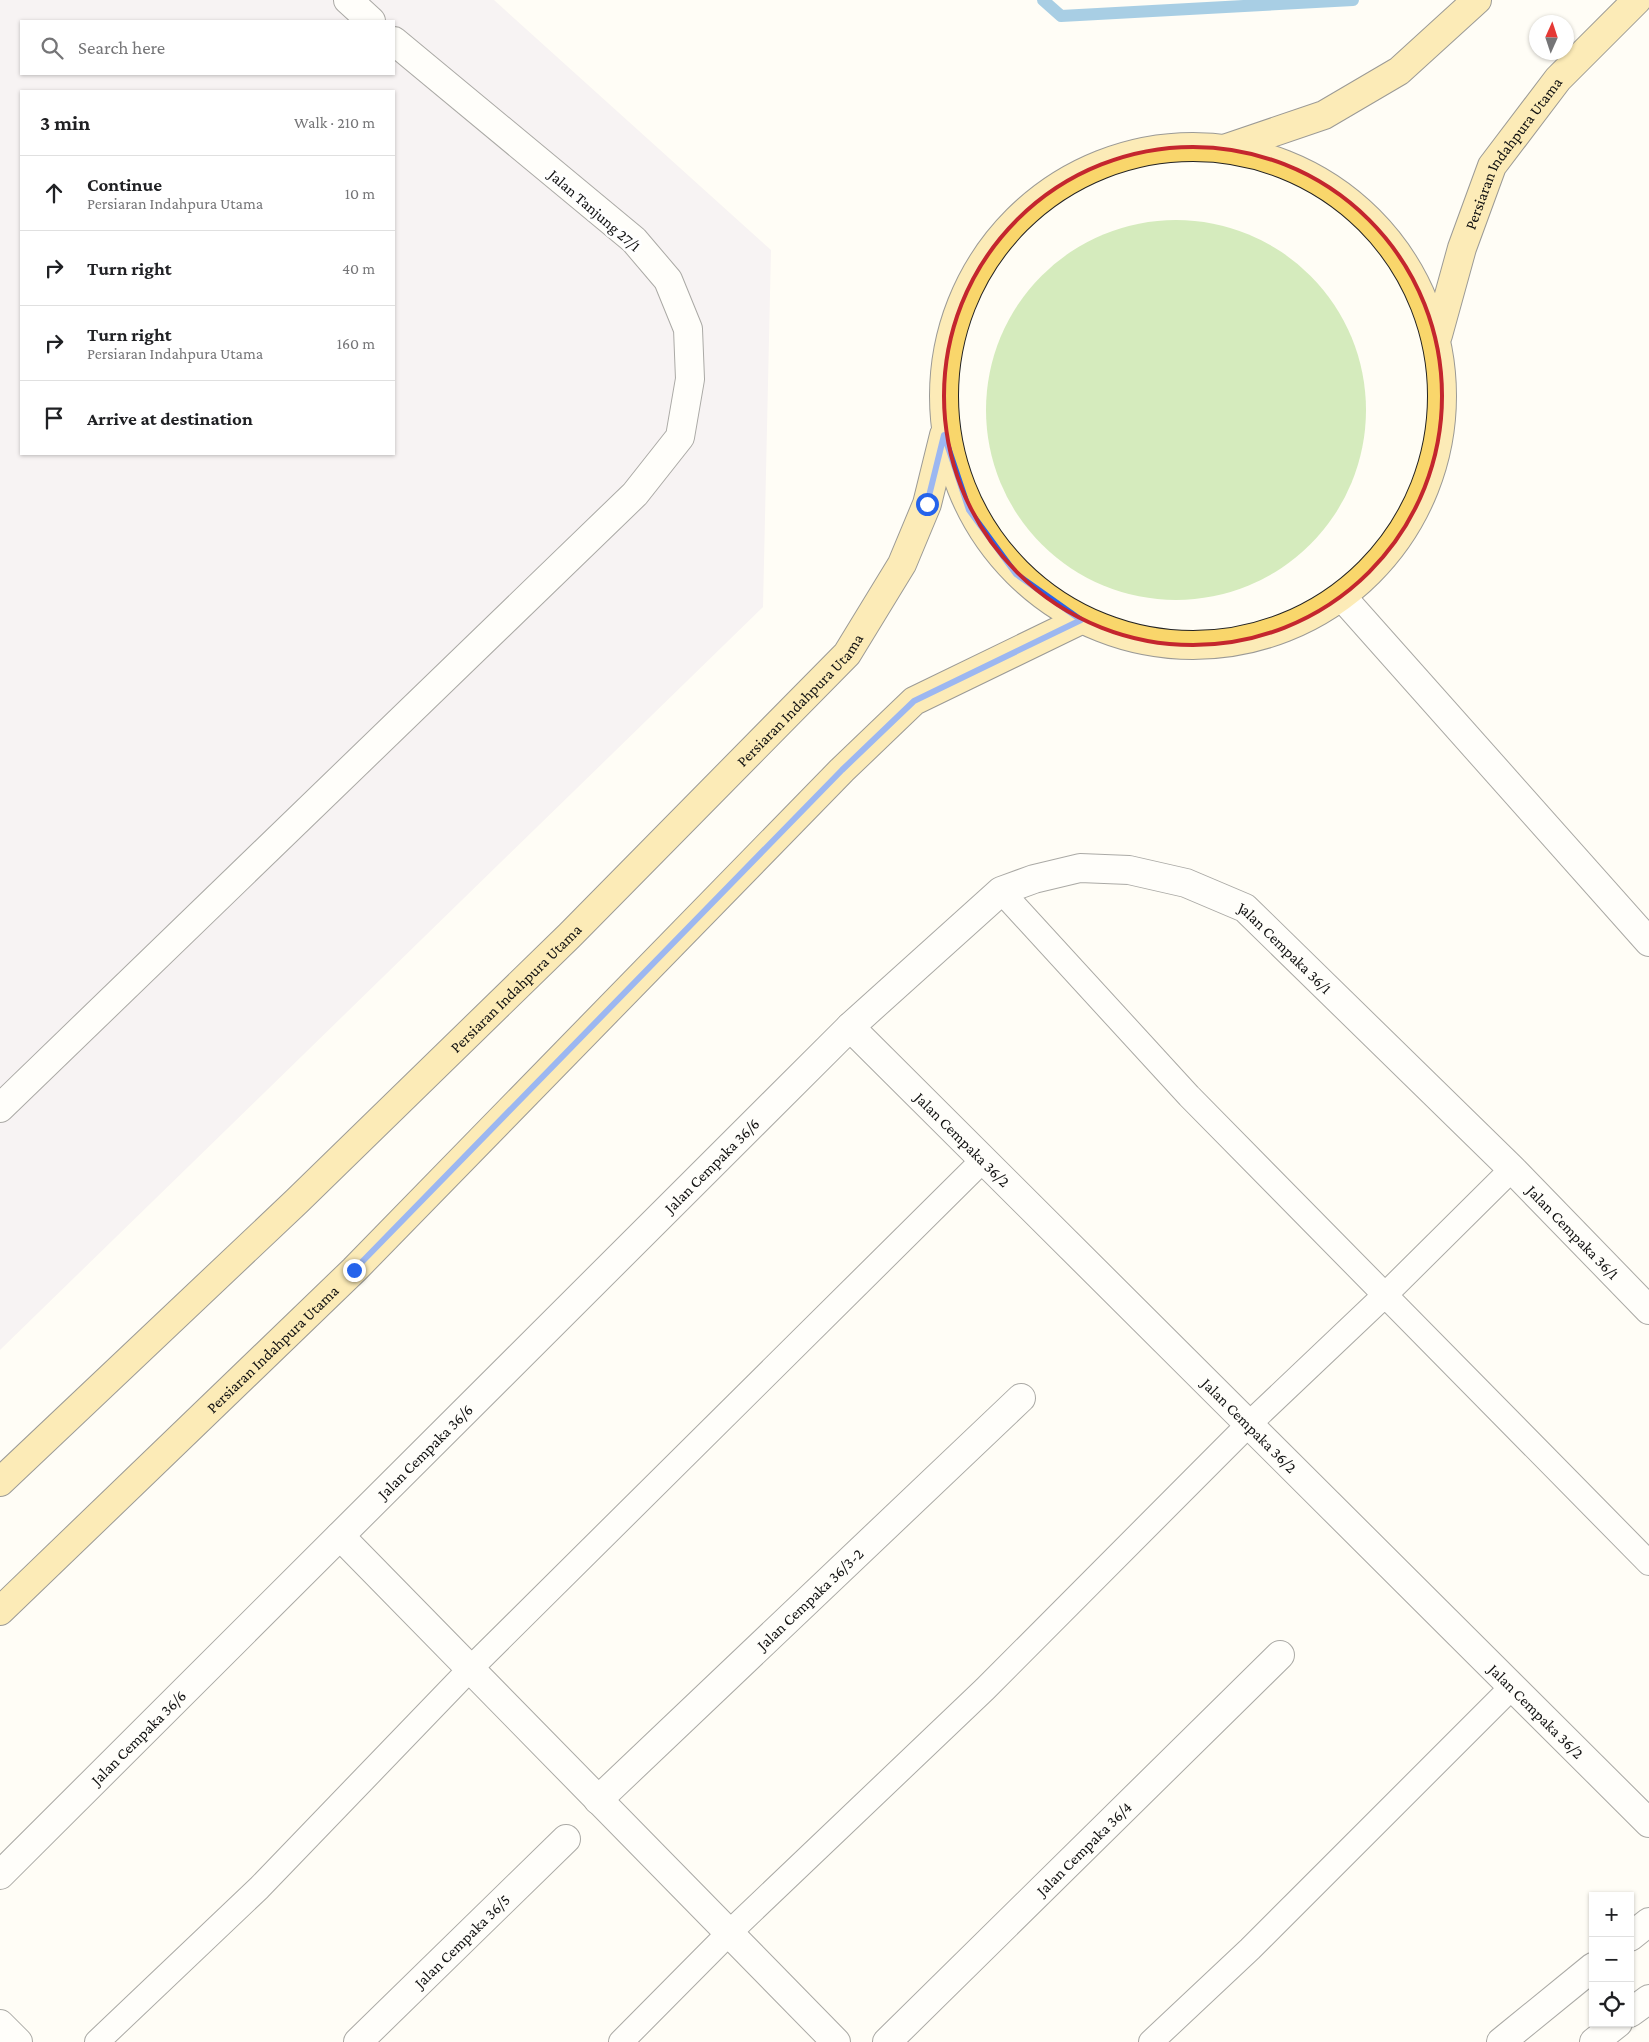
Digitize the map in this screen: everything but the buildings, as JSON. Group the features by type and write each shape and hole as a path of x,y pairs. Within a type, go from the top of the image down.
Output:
{"main road":[{"path":"1227,148 1321,180 1396,246 1438,335 1445,408 1431,481 1396,546 1343,598 1260,638 1169,646 1081,620 1016,574 969,510 944,435 945,357 968,284 1013,221 1076,175 1149,150 1227,148 1324,115 1399,71 1477,0"},
{"name":"Persiaran Indahpura Utama","path":"1438,335 1462,248 1492,166 1558,79 1637,0"},
{"name":"Persiaran Indahpura Utama","path":"0,1482 297,1201 563,942 847,654 902,564 927,504 944,435"},
{"name":"Persiaran Indahpura Utama","path":"0,1611 354,1270 842,770 914,701 1081,620"}],"street":[{"path":"348,0 371,20"},
{"name":"Jalan Tanjung 27/1","path":"0,1108 635,494 680,437 690,379 688,329 668,280 634,240 395,42"},
{"path":"1343,598 1649,942"},
{"name":"Jalan Cempaka 36/1","path":"850,1027 1001,891 1034,879 1080,868 1129,870 1186,883 1245,908 1512,1169 1649,1310"},
{"name":"Jalan Cempaka 36/2","path":"850,1027 1649,1823"},
{"name":"Jalan Cempaka 36/6","path":"0,1875 850,1027"},
{"name":"Jalan Cempaka 36/3-2","path":"598,1800 1021,1398"},
{"path":"340,1536 836,2042"},
{"name":"Jalan Cempaka 36/4","path":"887,2042 1280,1655"},
{"name":"Jalan Cempaka 36/5","path":"358,2042 566,1839"},
{"path":"1634,1934 1649,1922"},
{"path":"1501,2042 1589,1971"},
{"path":"1634,2010 1649,1999"},
{"path":"0,2024 18,2042"},
{"path":"1594,2042 1613,2027"}],"lane":[{"path":"1001,891 1189,1096 1386,1294 1649,1564"},
{"path":"97,2042 259,1888 470,1669 983,1160"},
{"path":"621,2042 729,1933 985,1689 1249,1424 1386,1294 1512,1169"},
{"path":"1151,2042 1250,1949 1512,1687"}],"highlighted area":[{"path":"1227,148 1321,180 1395,246 1438,335 1445,408 1431,481 1396,546 1343,598 1260,638 1169,646 1081,620 1016,574 969,510 944,435 945,357 968,284 1013,221 1075,175 1149,150"}],"shaded area":[{"path":"0,0 494,0 771,250 763,607 0,1350"}],"green space":[{"path":"1176,220 1213,223 1249,234 1282,252 1311,275 1334,304 1352,337 1363,373 1366,410 1363,447 1352,483 1334,516 1311,545 1282,568 1249,586 1213,597 1176,600 1139,597 1103,586 1070,568 1041,545 1018,516 1000,483 989,447 986,410 989,373 1000,337 1018,304 1041,275 1070,252 1103,234 1139,223"}],"waterway":[{"path":"1043,0 1061,16 1353,0"}],"route":[{"path":"354,1270 842,770 914,701 1081,620 1016,574 969,510 944,435 927,504"}]}
